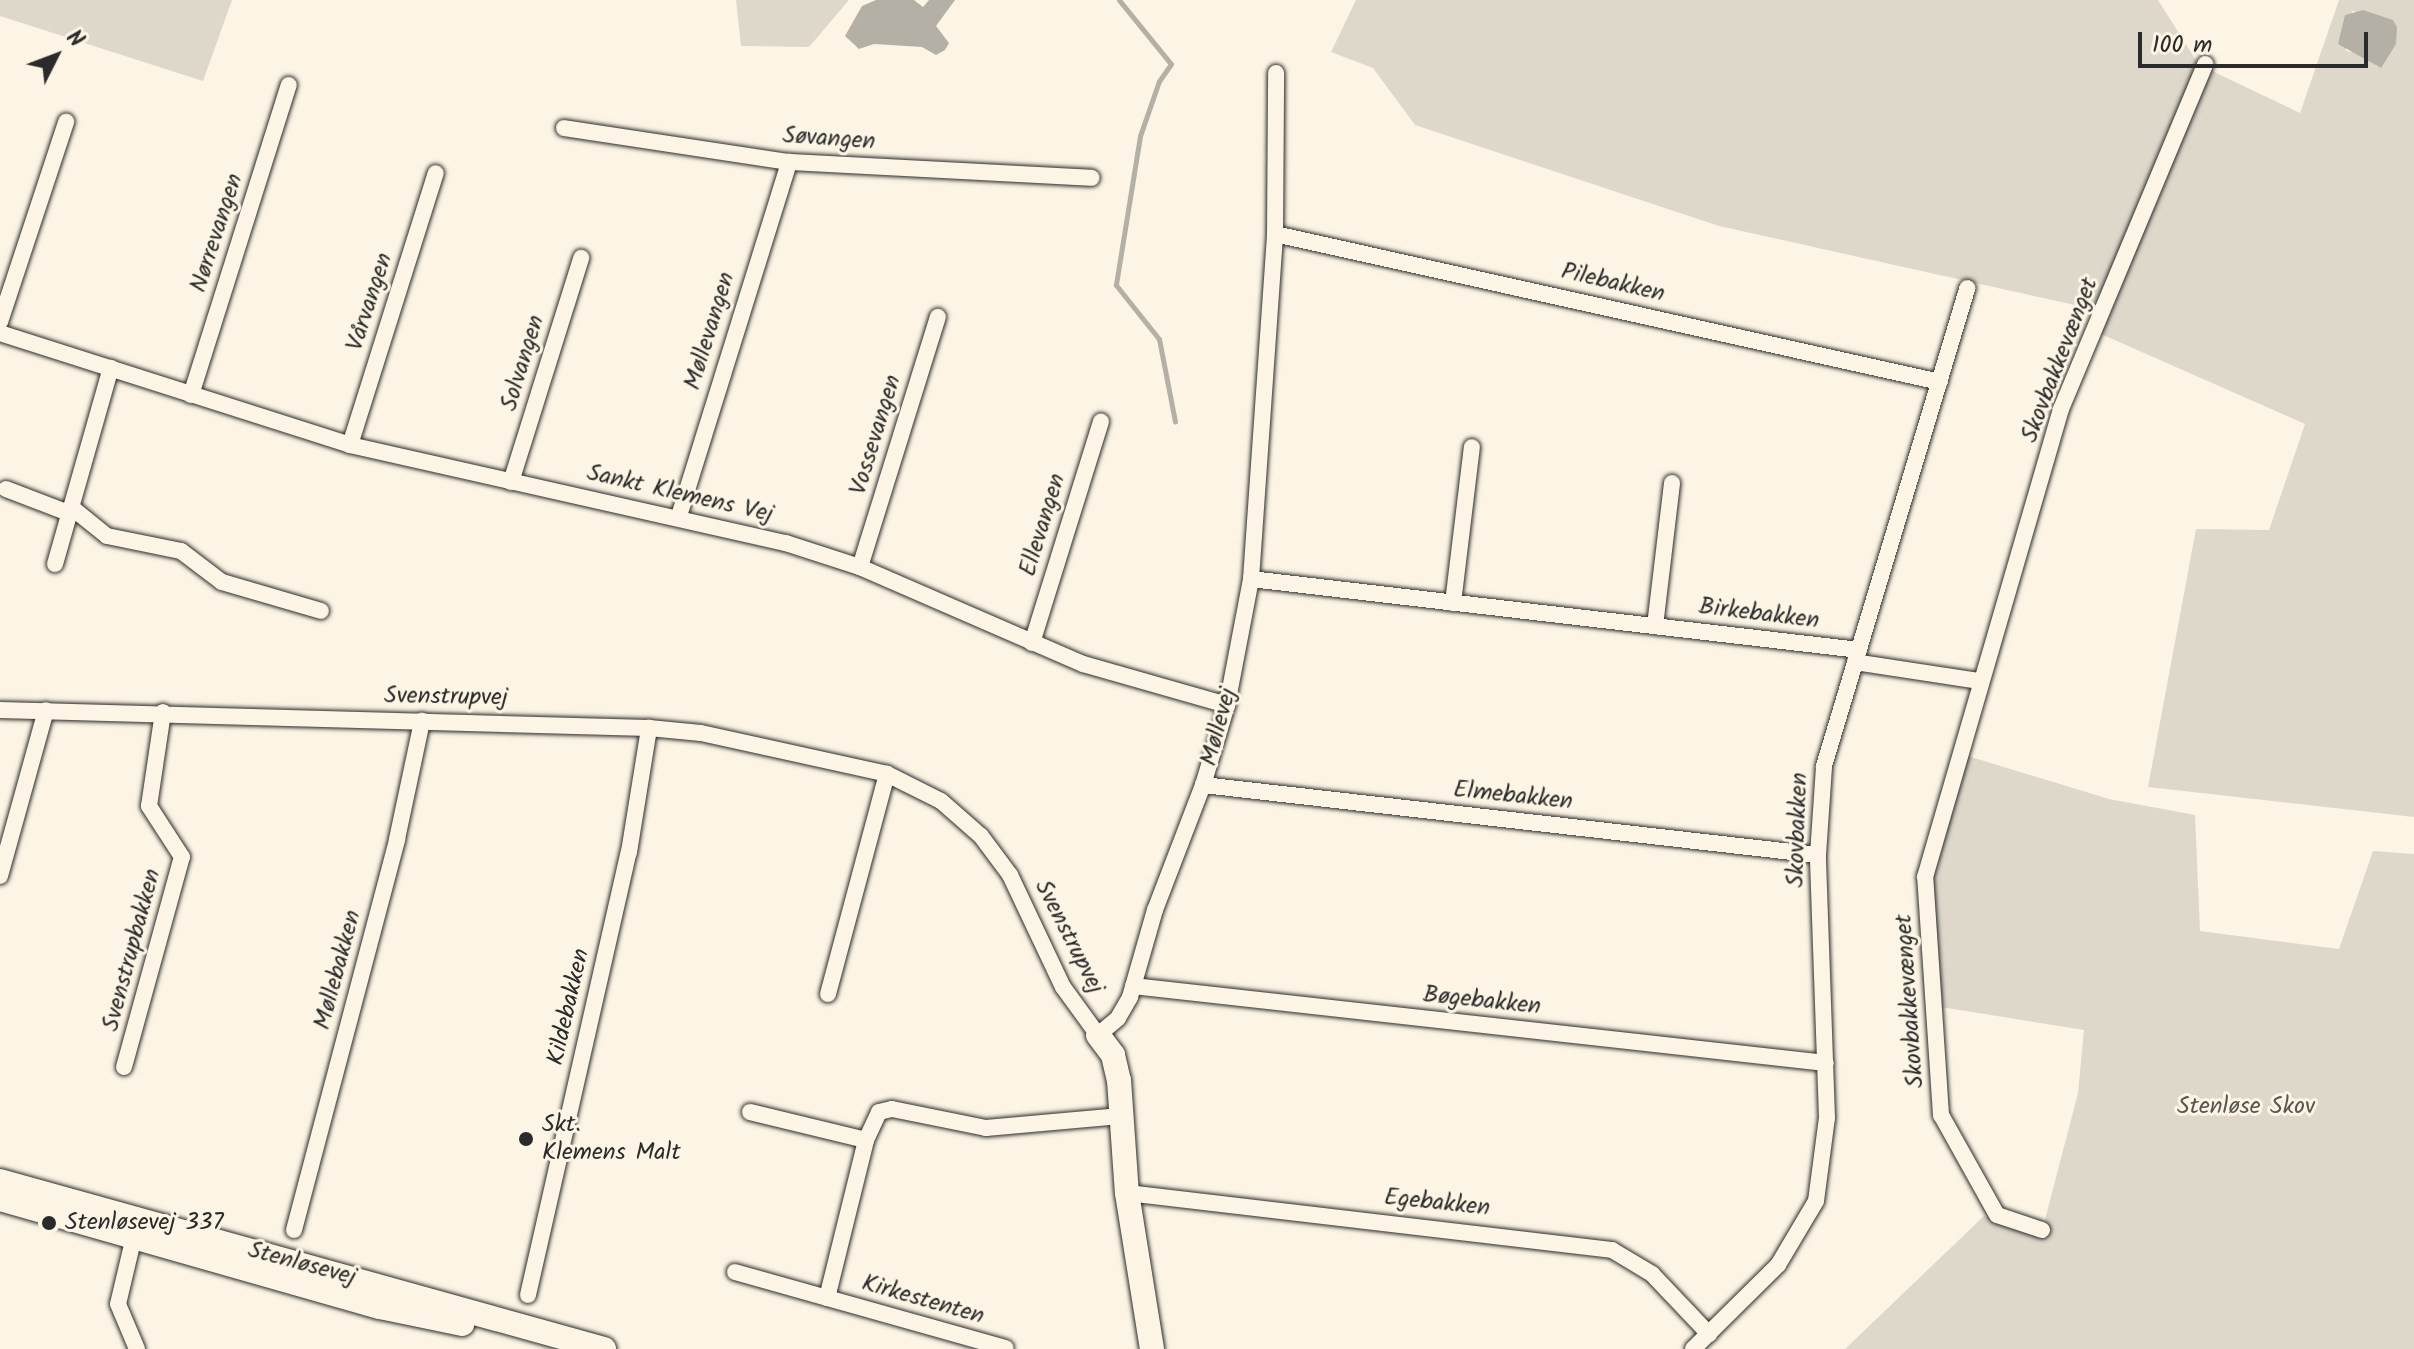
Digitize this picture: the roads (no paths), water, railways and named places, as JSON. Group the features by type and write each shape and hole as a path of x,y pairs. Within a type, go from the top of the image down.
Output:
{"street":[{"name":"Skovbakkevænget","path":"2042,1230 1997,1215 1941,1115 1925,877 1979,681 2061,409 2205,64"},
{"name":"Møllevej","path":"1098,1035 1118,1018 1133,986 1155,910 1203,785 1227,705 1251,579 1275,234 1276,73"},
{"name":"Nørrevangen","path":"191,395 289,85"},
{"path":"0,322 66,122"},
{"name":"Søvangen","path":"564,128 789,162 1092,178"},
{"name":"Møllevangen","path":"679,516 789,162"},
{"name":"Vårvangen","path":"350,445 436,173"},
{"name":"Pilebakken","path":"1275,234 1940,382"},
{"name":"Solvangen","path":"511,482 581,258"},
{"name":"Skovbakken","path":"1693,1349 1778,1265 1816,1201 1824,1162 1826,1063 1818,855 1824,766 1967,288"},
{"name":"Vossevangen","path":"860,567 938,317"},
{"name":"Sankt Klemens Vej","path":"0,333 350,445 679,516 860,567 1083,664 1227,705"},
{"path":"55,564 111,368"},
{"name":"Ellevangen","path":"1032,643 1101,422"},
{"path":"1453,603 1472,447"},
{"path":"1655,626 1672,483"},
{"path":"6,489 70,510 107,536 181,551 222,582 321,611"},
{"name":"Birkebakken","path":"1251,579 1655,626 1857,656"},
{"path":"1857,656 1979,681"},
{"name":"Svenstrupvej","path":"0,710 163,712 649,728 701,733 887,774 941,801 981,836 1010,875 1063,987 1098,1035"},
{"path":"0,876 46,710"},
{"name":"Svenstrupbakken","path":"124,1067 182,857 149,806 163,712"},
{"name":"Møllebakken","path":"294,1230 397,839 422,721"},
{"name":"Kildebakken","path":"528,1295 629,852 649,728"},
{"path":"828,994 887,774"},
{"name":"Elmebakken","path":"1203,785 1818,855"},
{"name":"Bøgebakken","path":"1133,986 1826,1063"},
{"path":"1098,1035 1113,1055 1127,1193 1152,1349"},
{"name":"Kirkestenten","path":"827,1298 866,1140 879,1112 892,1109 986,1128 1120,1116"},
{"path":"750,1112 866,1140"},
{"name":"Stenløsevej","path":"0,1181 136,1229 380,1307 570,1349"},
{"name":"Egebakken","path":"1127,1193 1612,1250 1652,1274 1709,1334"},
{"name":"Stenløsevej","path":"0,1199 136,1229 604,1349"},
{"path":"136,1229 118,1304 137,1349"},
{"name":"Kirkestenten","path":"735,1272 1006,1348"}],"waterway":[{"path":"1119,0 1171,64 1159,81 1140,136 1116,285 1159,339 1175,421"}],"place":[{"name":"Skt. Klemens Malt","path":"526,1139"},
{"name":"Stenløsevej 337","path":"49,1223"}],"park label":[{"name":"Stenløse Skov","path":"2246,1107"}]}
